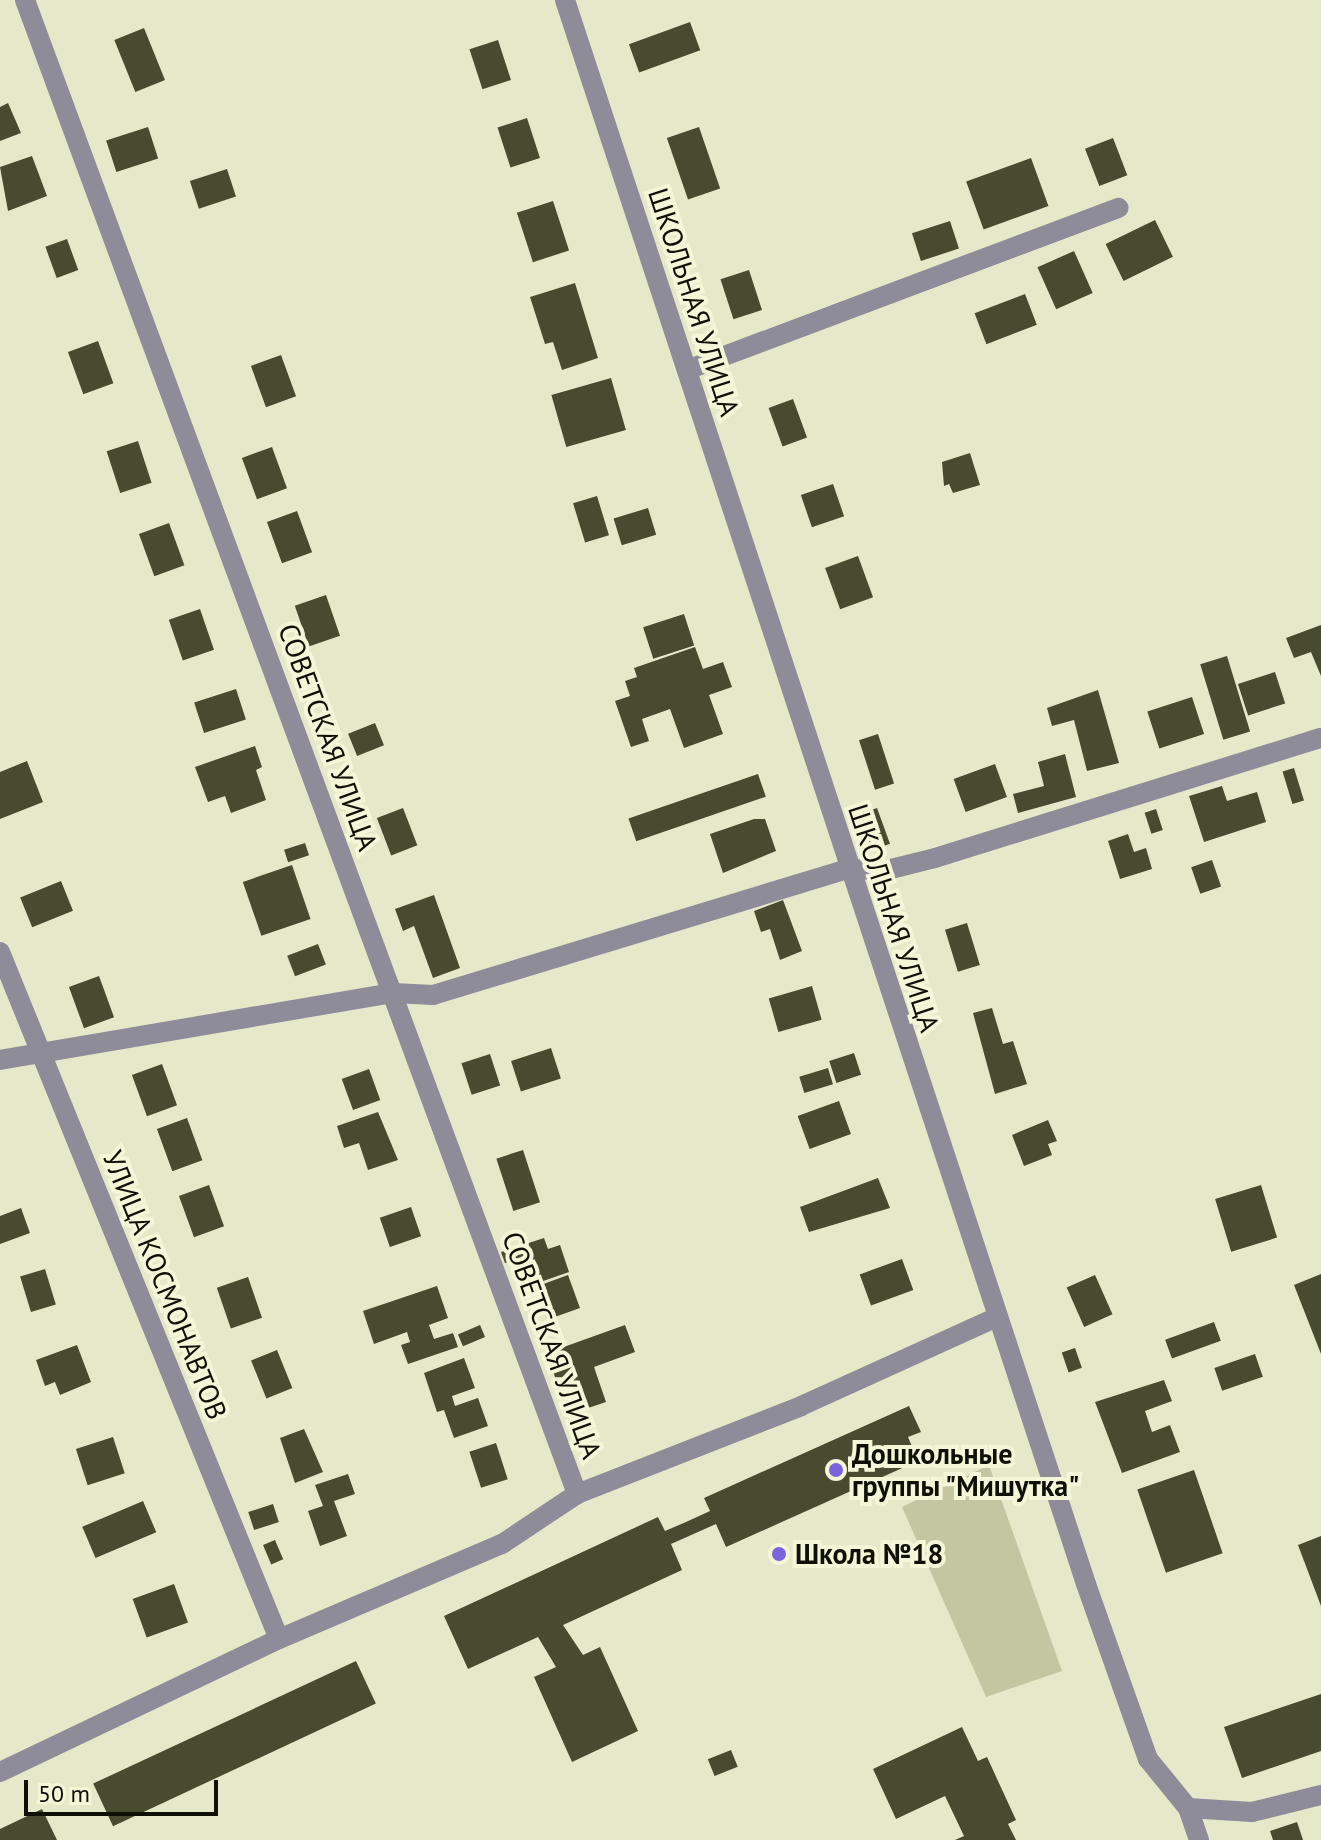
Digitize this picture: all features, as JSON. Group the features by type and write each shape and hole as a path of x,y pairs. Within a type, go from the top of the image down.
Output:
{"street":[{"name":"СОВЕТСКАЯ УЛИЦА","path":"25,0 577,1494"},
{"name":"ШКОЛЬНАЯ УЛИЦА","path":"565,0 995,1318 1148,1759 1188,1808 1199,1840"},
{"path":"687,370 1119,208"},
{"path":"0,1060 39,1050 393,993 433,995 849,869 887,870 935,858 1321,738"},
{"name":"УЛИЦА КОСМОНАВТОВ","path":"0,952 279,1639"},
{"path":"0,1772 279,1639 502,1544 577,1494 801,1406 995,1318"},
{"path":"1188,1808 1252,1812 1321,1795"}],"green space":[{"path":"989,1465 1062,1671 986,1697 902,1507"}],"building":[{"path":"690,22 700,50 639,72 629,44"},
{"path":"144,28 165,80 135,92 114,40"},
{"path":"498,40 511,80 482,89 469,49"},
{"path":"8,103 21,133 0,141 0,107"},
{"path":"527,118 540,158 510,168 498,128"},
{"path":"148,127 158,158 116,172 106,141"},
{"path":"699,127 720,188 688,200 667,138"},
{"path":"1113,138 1127,175 1099,186 1085,149"},
{"path":"32,156 47,196 8,211 0,167"},
{"path":"1031,158 1048,206 984,230 966,182"},
{"path":"227,169 236,197 199,209 190,181"},
{"path":"553,201 569,250 533,262 517,213"},
{"path":"1155,220 1173,257 1124,281 1106,244"},
{"path":"950,221 959,249 921,261 912,233"},
{"path":"67,239 78,270 57,278 45,247"},
{"path":"1074,251 1093,293 1056,309 1037,267"},
{"path":"749,270 762,310 733,319 720,279"},
{"path":"575,283 598,358 562,370 553,342 545,344 530,297"},
{"path":"1025,294 1037,325 986,344 975,313"},
{"path":"98,341 113,383 83,394 68,352"},
{"path":"281,355 296,396 266,407 251,366"},
{"path":"611,378 626,430 566,447 551,395"},
{"path":"793,399 807,438 783,446 769,408"},
{"path":"138,441 152,483 120,493 107,451"},
{"path":"272,447 287,488 257,499 242,458"},
{"path":"970,453 980,485 953,493 949,484 944,486 942,462"},
{"path":"833,484 844,516 812,527 801,495"},
{"path":"597,496 609,535 585,543 573,503"},
{"path":"648,508 656,535 622,545 614,519"},
{"path":"297,511 312,552 282,563 267,522"},
{"path":"169,523 184,565 154,576 139,534"},
{"path":"858,556 873,597 840,609 825,568"},
{"path":"326,595 340,636 309,646 295,606"},
{"path":"200,609 214,650 183,660 169,620"},
{"path":"684,614 694,645 653,659 643,627"},
{"path":"1321,625 1321,676 1311,652 1294,658 1286,638"},
{"path":"695,647 703,669 723,662 732,687 709,695 723,734 684,748 670,709 642,719 649,741 631,747 615,701 630,696 625,681 637,677 634,668"},
{"path":"1227,656 1250,732 1223,740 1200,664"},
{"path":"1275,672 1285,703 1248,715 1238,684"},
{"path":"236,689 246,719 204,733 194,703"},
{"path":"1098,690 1119,763 1087,771 1074,720 1052,726 1047,708"},
{"path":"1192,697 1204,734 1159,749 1147,712"},
{"path":"375,723 384,745 357,756 348,734"},
{"path":"878,734 894,783 875,790 859,740"},
{"path":"255,746 262,767 256,770 266,800 231,813 225,796 208,802 195,767"},
{"path":"1065,754 1076,797 1018,813 1013,794 1044,786 1038,762"},
{"path":"27,761 43,802 0,819 0,772"},
{"path":"995,764 1007,797 966,812 954,779"},
{"path":"1294,768 1304,801 1292,804 1283,772"},
{"path":"758,774 766,797 636,841 628,819"},
{"path":"1222,786 1227,801 1257,792 1266,822 1204,842 1189,796"},
{"path":"403,808 417,845 391,855 377,818"},
{"path":"877,808 890,844 872,850 859,814"},
{"path":"1156,809 1163,830 1151,834 1145,813"},
{"path":"754,819 765,819 776,851 723,873 710,834"},
{"path":"1128,834 1134,852 1146,848 1152,869 1120,879 1108,841"},
{"path":"305,843 309,855 288,862 284,850"},
{"path":"1212,860 1221,886 1200,894 1191,867"},
{"path":"292,865 311,919 261,936 243,882"},
{"path":"61,881 73,911 32,927 20,897"},
{"path":"434,895 460,968 433,978 414,926 403,931 395,909"},
{"path":"783,900 802,951 780,960 770,929 761,932 754,911"},
{"path":"967,923 980,965 958,972 945,930"},
{"path":"318,944 326,965 295,976 287,956"},
{"path":"99,976 114,1017 84,1028 69,987"},
{"path":"812,986 822,1020 778,1032 769,998"},
{"path":"992,1008 1003,1044 1013,1041 1027,1084 995,1094 973,1013"},
{"path":"551,1048 561,1078 521,1091 511,1061"},
{"path":"854,1053 861,1075 836,1083 829,1061"},
{"path":"490,1054 500,1085 472,1095 461,1063"},
{"path":"162,1064 177,1105 147,1116 132,1075"},
{"path":"828,1068 833,1084 804,1093 799,1077"},
{"path":"369,1069 380,1100 353,1110 342,1079"},
{"path":"839,1101 851,1134 810,1149 798,1116"},
{"path":"378,1112 398,1160 368,1170 359,1143 344,1148 337,1126"},
{"path":"187,1118 202,1160 172,1171 157,1129"},
{"path":"1048,1120 1057,1141 1048,1144 1052,1155 1024,1166 1012,1135"},
{"path":"523,1150 540,1202 513,1211 496,1159"},
{"path":"878,1178 890,1208 809,1232 800,1207"},
{"path":"209,1185 224,1226 194,1237 179,1196"},
{"path":"1261,1185 1277,1238 1231,1252 1215,1199"},
{"path":"411,1207 421,1236 390,1247 380,1218"},
{"path":"21,1208 30,1233 0,1244 0,1216"},
{"path":"544,1238 548,1249 560,1245 569,1272 529,1286 520,1258 505,1263 501,1252"},
{"path":"902,1259 913,1290 871,1305 860,1274"},
{"path":"45,1269 56,1304 31,1312 20,1277"},
{"path":"1321,1274 1321,1354 1294,1285"},
{"path":"568,1275 580,1308 547,1320 535,1287"},
{"path":"1095,1275 1112,1314 1084,1327 1067,1288"},
{"path":"248,1277 262,1318 231,1328 217,1288"},
{"path":"437,1286 448,1318 429,1325 434,1339 453,1333 458,1347 408,1364 401,1345 410,1342 407,1332 374,1344 363,1311"},
{"path":"1214,1322 1221,1341 1172,1359 1165,1340"},
{"path":"480,1325 485,1337 463,1346 458,1334"},
{"path":"625,1325 635,1352 594,1367 606,1402 579,1411 567,1376 556,1380 547,1353"},
{"path":"77,1345 91,1382 60,1395 55,1382 45,1386 36,1360"},
{"path":"1075,1348 1082,1368 1069,1372 1062,1353"},
{"path":"277,1350 292,1388 266,1399 251,1360"},
{"path":"1255,1354 1263,1377 1222,1391 1214,1368"},
{"path":"464,1358 475,1388 452,1396 455,1406 478,1398 488,1426 454,1438 444,1410 437,1412 424,1373"},
{"path":"1164,1380 1172,1401 1145,1411 1152,1432 1170,1425 1180,1452 1122,1473 1095,1402"},
{"path":"909,1406 921,1432 908,1437 918,1461 726,1547 716,1524 671,1544 682,1570 563,1625 583,1655 600,1647 638,1731 572,1762 534,1677 556,1667 538,1637 468,1669 444,1616 658,1517 665,1531 686,1522 710,1511 704,1498"},
{"path":"304,1429 323,1472 295,1483 280,1438"},
{"path":"113,1437 125,1473 88,1485 76,1449"},
{"path":"496,1443 508,1479 481,1488 469,1452"},
{"path":"1194,1470 1223,1553 1166,1573 1137,1490"},
{"path":"348,1474 355,1494 334,1501 347,1536 320,1546 308,1511 323,1506 315,1485"},
{"path":"143,1501 156,1532 96,1558 82,1527"},
{"path":"273,1504 279,1522 254,1530 248,1512"},
{"path":"1321,1536 1321,1606 1298,1545"},
{"path":"275,1540 283,1559 271,1564 263,1545"},
{"path":"174,1584 188,1623 147,1638 133,1599"},
{"path":"356,1661 376,1704 113,1826 93,1784"},
{"path":"1321,1694 1321,1751 1242,1778 1224,1727"},
{"path":"962,1727 978,1761 987,1757 1016,1820 1008,1824 1016,1840 955,1840 964,1836 945,1796 896,1819 873,1769"},
{"path":"731,1750 738,1767 715,1776 708,1759"},
{"path":"42,1809 57,1840 0,1840 0,1829"},
{"path":"1297,1822 1303,1840 1273,1840 1270,1831"}],"place":[{"name":"Дошкольные группы \"Мишутка\"","path":"836,1470"},
{"name":"Школа №18","path":"779,1554"}]}
